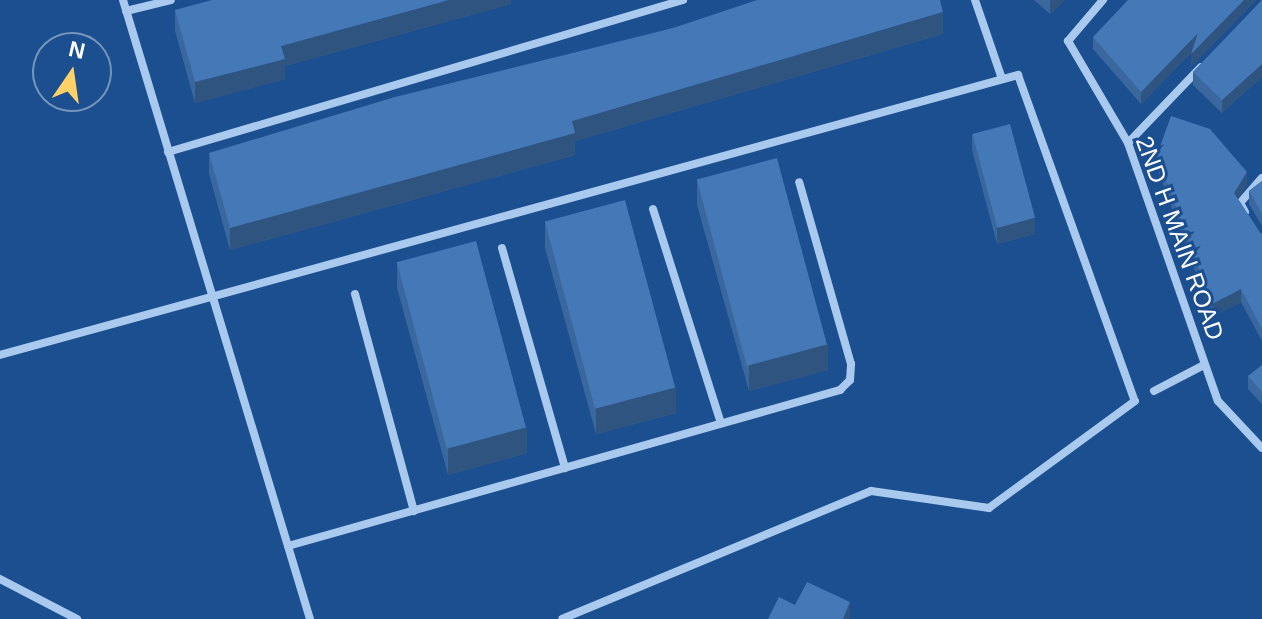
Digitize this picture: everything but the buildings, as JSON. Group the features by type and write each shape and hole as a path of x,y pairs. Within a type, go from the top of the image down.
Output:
{"street":[{"path":"123,0 310,619"},
{"path":"126,11 171,0"},
{"path":"168,152 683,0"},
{"path":"975,0 1002,79"},
{"name":"2ND H MAIN ROAD","path":"1103,0 1068,41 1128,143 1218,401 1262,448"},
{"path":"1128,143 1210,57"},
{"path":"0,355 1018,75 1135,401 989,508 871,491 562,619"},
{"path":"1255,228 1240,203 1262,178"},
{"path":"288,546 840,390 850,380 799,182"},
{"path":"653,209 721,423"},
{"path":"502,248 565,468"},
{"path":"355,294 414,511"},
{"path":"1154,391 1204,365"},
{"path":"0,579 77,619"}]}
